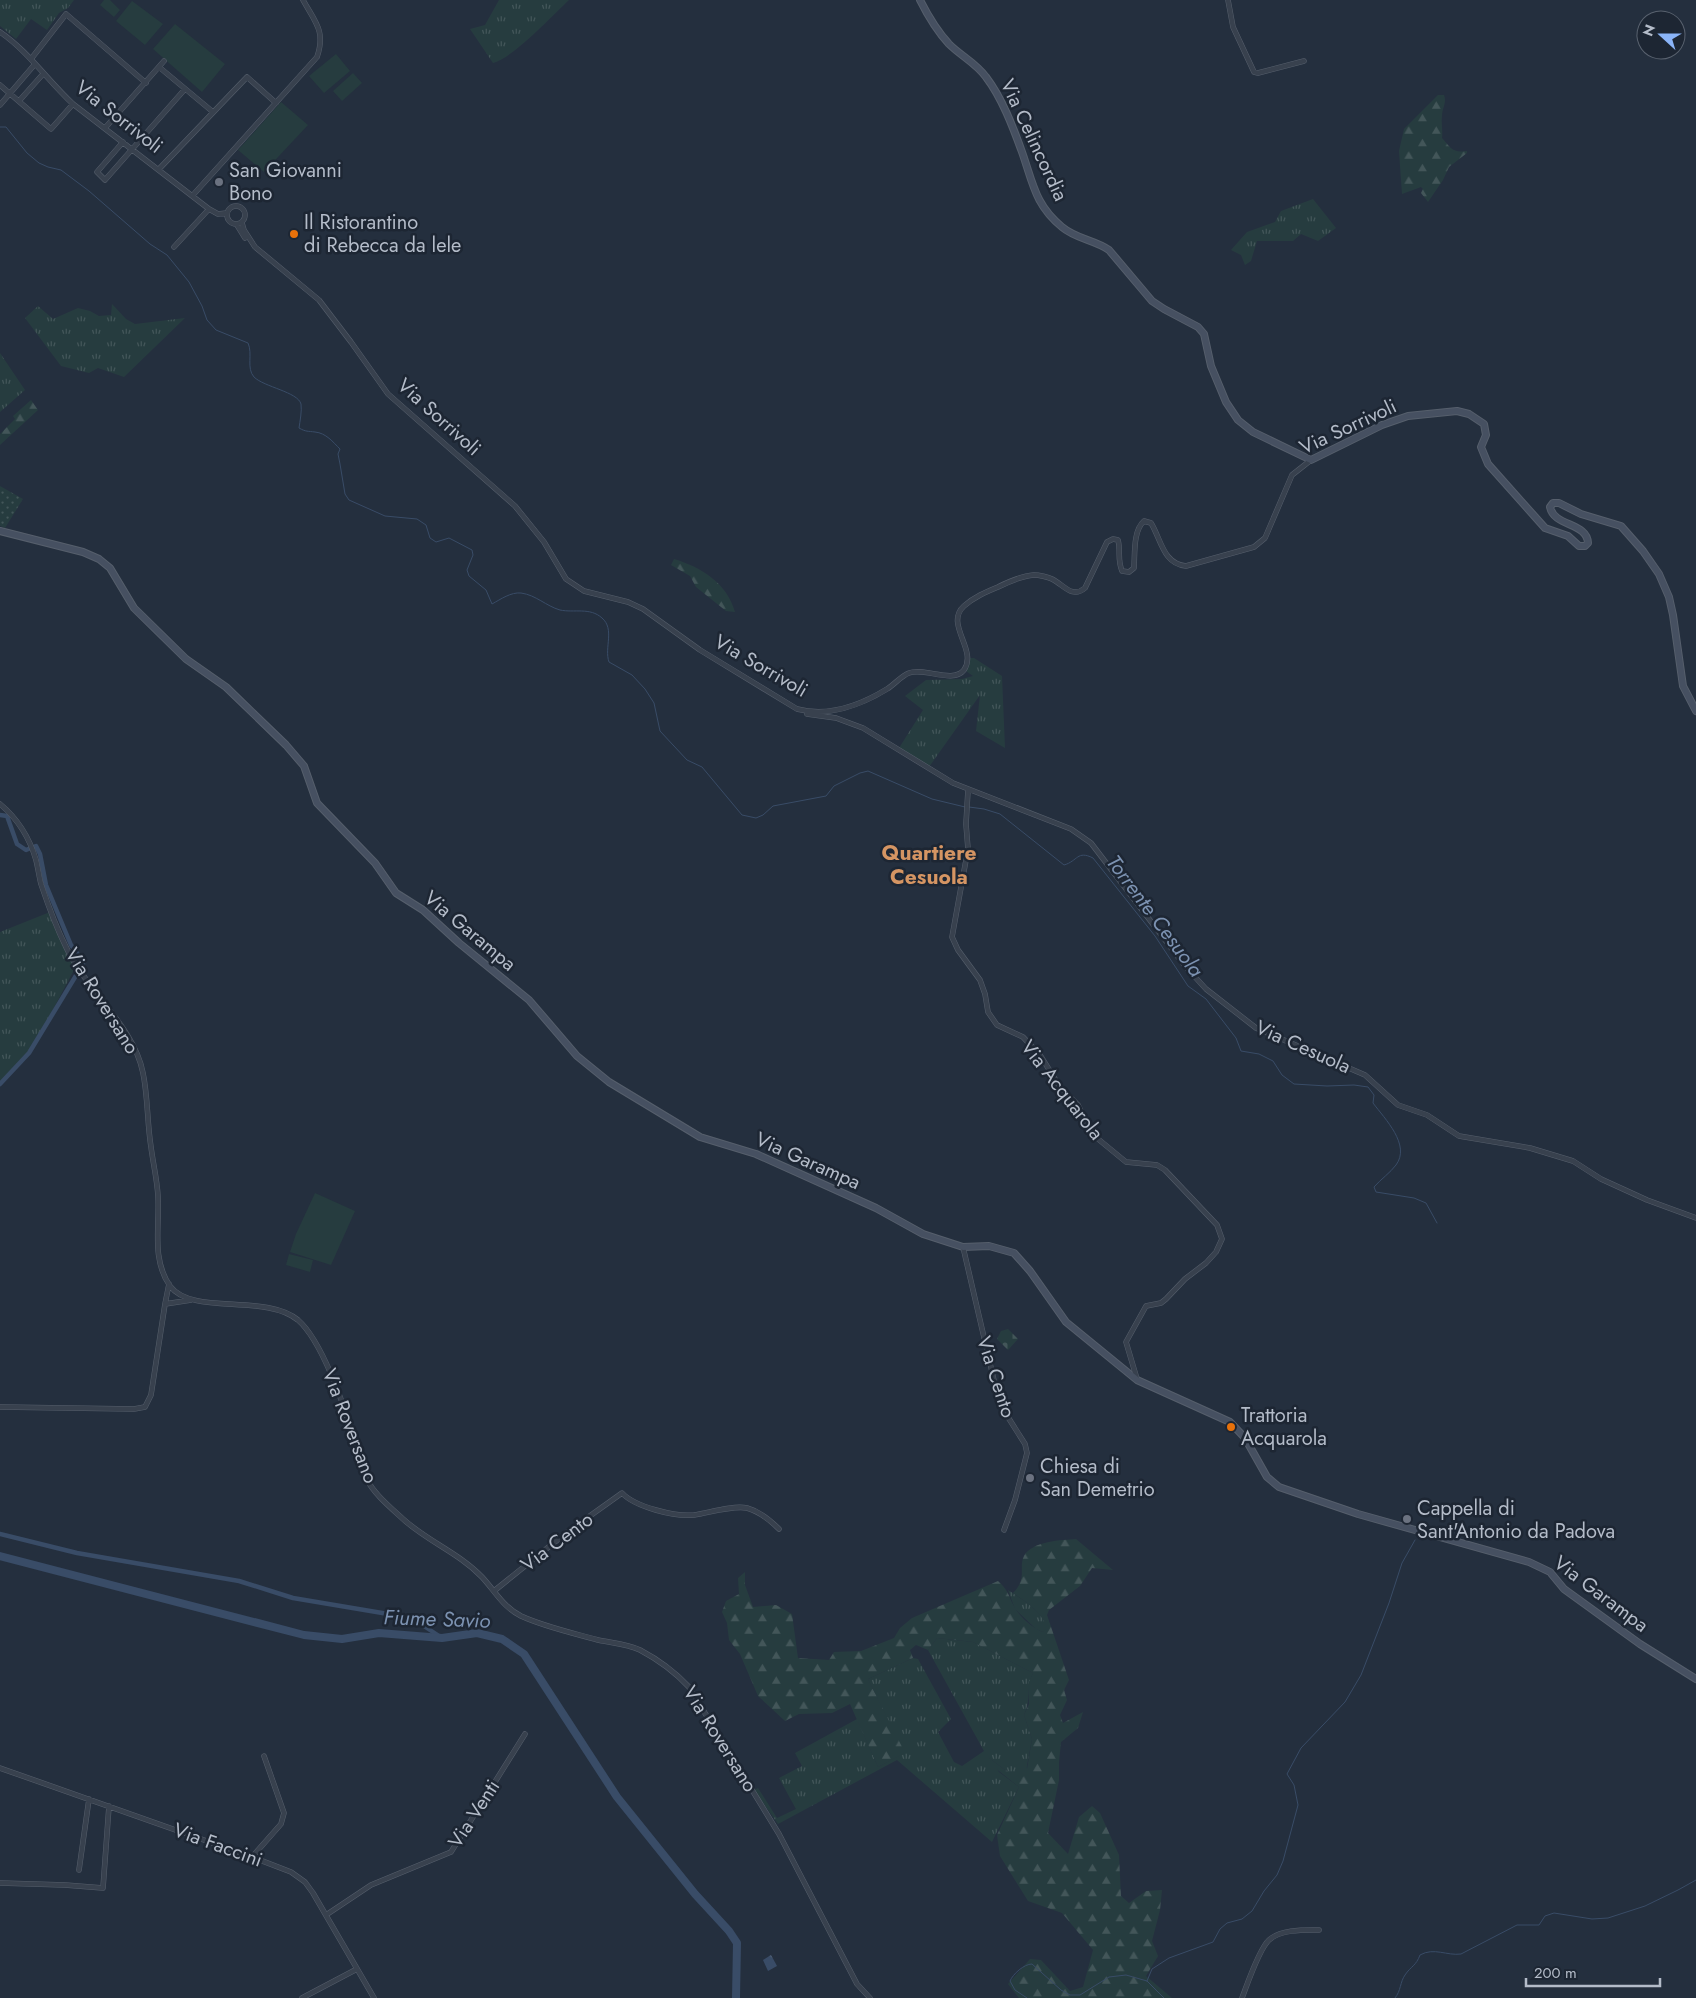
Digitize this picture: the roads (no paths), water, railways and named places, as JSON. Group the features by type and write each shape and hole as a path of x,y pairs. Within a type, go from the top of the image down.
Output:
{"street":[{"path":"193,195 317,57 322,43 320,29 303,0"},
{"name":"Via Celincordia","path":"920,0 931,21 949,44 977,66 1003,106 1042,206 1063,228 1081,238 1101,244 1110,250 1152,300 1164,310 1198,327 1207,342 1211,366 1226,402 1238,420 1253,432 1310,460"},
{"path":"1228,0 1233,27 1254,72 1258,73 1304,62"},
{"path":"31,58 66,14 146,83"},
{"name":"Via Sorrivoli","path":"0,32 31,58 43,74 73,104 209,209 218,214 227,213"},
{"path":"105,128 164,61"},
{"path":"0,105 35,64"},
{"path":"159,67 213,112"},
{"path":"19,101 43,74"},
{"path":"159,169 247,77 276,103"},
{"path":"0,84 51,129 73,104"},
{"path":"123,142 97,172 105,180 185,89"},
{"path":"174,247 209,209 218,216 227,219 231,224 240,224 245,217 242,208 233,206 227,213 227,219"},
{"name":"Via Sorrivoli","path":"240,224 255,247 318,300 388,394 515,506 544,542 566,579 574,586 584,591 628,602 643,610 700,650 797,709 811,712 826,712 857,703 888,688 908,673 919,671 950,676 961,673 965,668 967,658 957,622 959,613 964,606 981,594 1012,580 1034,575 1051,578 1071,592 1080,593 1085,588 1107,542 1113,539 1118,540 1118,562 1122,571 1129,572 1134,568 1139,525 1144,521 1151,522 1169,560 1178,565 1186,566 1254,547 1265,538 1292,475 1310,460 1382,425 1408,416 1456,411 1469,414 1484,424 1486,435 1481,447 1488,464 1545,528 1568,536 1579,546 1585,546 1588,543 1588,537 1582,531 1560,521 1551,513 1550,507 1553,503 1559,503 1581,514 1620,526 1643,552 1659,574 1669,597 1684,686 1696,711"},
{"name":"Via Garampa","path":"0,531 83,552 99,559 110,568 134,608 186,659 226,687 286,745 304,766 317,803 375,863 396,894 423,910 459,944 529,1000 577,1056 609,1082 700,1137 756,1154 876,1208 923,1234 963,1247 989,1246 1014,1253 1030,1270 1066,1322 1137,1380 1230,1422 1246,1438 1267,1477 1279,1487 1358,1514 1529,1562 1550,1572 1564,1589 1640,1644 1696,1680"},
{"path":"797,709 811,715 836,718 863,728 953,783 968,790"},
{"name":"Via Cesuola","path":"968,790 1071,829 1091,843 1190,972 1206,989 1256,1028 1365,1075 1398,1105 1427,1114 1459,1136 1530,1148 1573,1161 1601,1179 1647,1200 1696,1218"},
{"name":"Via Acquarola","path":"968,790 966,824 968,849 952,937 958,950 980,980 988,1012 997,1025 1022,1037 1040,1055 1060,1087 1078,1105 1092,1134 1126,1162 1157,1165 1165,1170 1211,1218 1221,1232 1222,1239 1220,1244 1206,1264 1185,1280 1161,1304 1146,1306 1141,1314 1126,1342 1137,1380"},
{"name":"Via Roversano","path":"0,804 21,825 27,837 35,856 40,882 66,948 91,988 127,1036 136,1052 143,1072 150,1146 158,1194 157,1232 159,1256 163,1273 169,1284 176,1293 192,1300 274,1308 288,1313 300,1322 309,1331 323,1358 347,1415 366,1479 375,1492 406,1522 458,1555 473,1568 508,1608 534,1621 638,1649 674,1671 689,1687 780,1834 857,1984 870,1998"},
{"name":"Via Cento","path":"963,1247 996,1389 1006,1414 1025,1444 1028,1453 1015,1500 1004,1530"},
{"path":"0,1407 134,1409 145,1407 151,1396 169,1284"},
{"path":"165,1304 192,1300"},
{"name":"Via Cento","path":"494,1591 566,1533 622,1493 632,1501 673,1513 692,1515 718,1510 747,1508 771,1521 779,1529"},
{"name":"Via Venti","path":"326,1915 371,1885 451,1852 524,1734"},
{"path":"252,1857 281,1824 284,1813 264,1756"},
{"name":"Via Faccini","path":"0,1768 252,1857 300,1877 313,1892 374,1998"},
{"path":"80,1870 89,1799"},
{"path":"0,1883 103,1888 110,1806"},
{"path":"1242,1998 1262,1949 1268,1941 1276,1936 1300,1930 1319,1930"},
{"path":"302,1998 357,1969"}],"water":[{"path":"771,1955 777,1966 768,1971 763,1960"}],"waterway":[{"name":"Torrente Cesuola","path":"0,127 6,127 27,153 39,163 61,170 89,191 150,244 167,255 189,282 207,320 216,330 248,343 250,369 254,377 299,400 301,404 299,428 323,434 340,449 338,454 345,494 349,500 385,516 417,519 426,525 430,538 436,542 449,538 472,550 473,555 467,570 469,576 486,590 492,604 502,598 521,593 560,610 587,611 602,618 606,622 609,633 609,662 632,675 645,689 654,703 660,731 687,760 702,767 742,815 756,818 763,815 773,806 826,796 834,786 868,771 932,799 965,807"},
{"name":"Torrente Cesuola","path":"969,807 1000,814 1064,865 1084,855 1093,858 1155,936 1188,986 1206,999 1236,1038 1241,1051 1259,1054 1273,1061 1282,1075 1294,1084 1368,1087 1374,1095 1373,1103 1395,1132 1400,1149 1400,1157 1396,1165 1374,1187 1376,1192 1414,1198 1426,1203 1437,1223"},
{"path":"0,815 7,816 17,844 26,850 36,846 40,854 46,885 71,945 83,964 29,1053 0,1084"},
{"path":"0,1534 77,1553 239,1581 293,1598 412,1618 442,1638"},
{"path":"1147,1981 1152,1969 1169,1958 1213,1942 1220,1929 1227,1923 1242,1919 1252,1911 1264,1891 1277,1875 1283,1861 1298,1805 1294,1785 1287,1774 1301,1748 1345,1702 1361,1675 1389,1603 1402,1563 1415,1540"},
{"name":"Fiume Savio","path":"0,1556 304,1635 342,1639 379,1633 442,1638 477,1633 502,1639 524,1654 617,1797 737,1943 736,1998"},
{"path":"1395,1998 1405,1975 1420,1955 1425,1953 1461,1954 1517,1925 1539,1925 1545,1916 1554,1913 1592,1919 1608,1918 1645,1906 1696,1880"},
{"path":"1027,1998 1015,1990 1010,1981 1019,1970 1032,1964 1061,1990 1070,1995 1080,1995 1109,1977 1126,1975 1147,1981 1164,1998"}],"place":[{"name":"San Giovanni Bono","path":"219,182"},
{"name":"Il Ristorantino di Rebecca da lele","path":"294,234"},
{"name":"Trattoria Acquarola","path":"1231,1427"},
{"name":"Chiesa di San Demetrio","path":"1030,1478"},
{"name":"Cappella di Sant'Antonio da Padova","path":"1407,1519"}],"district":[{"name":"Quartiere Cesuola","path":"929,865"}]}
